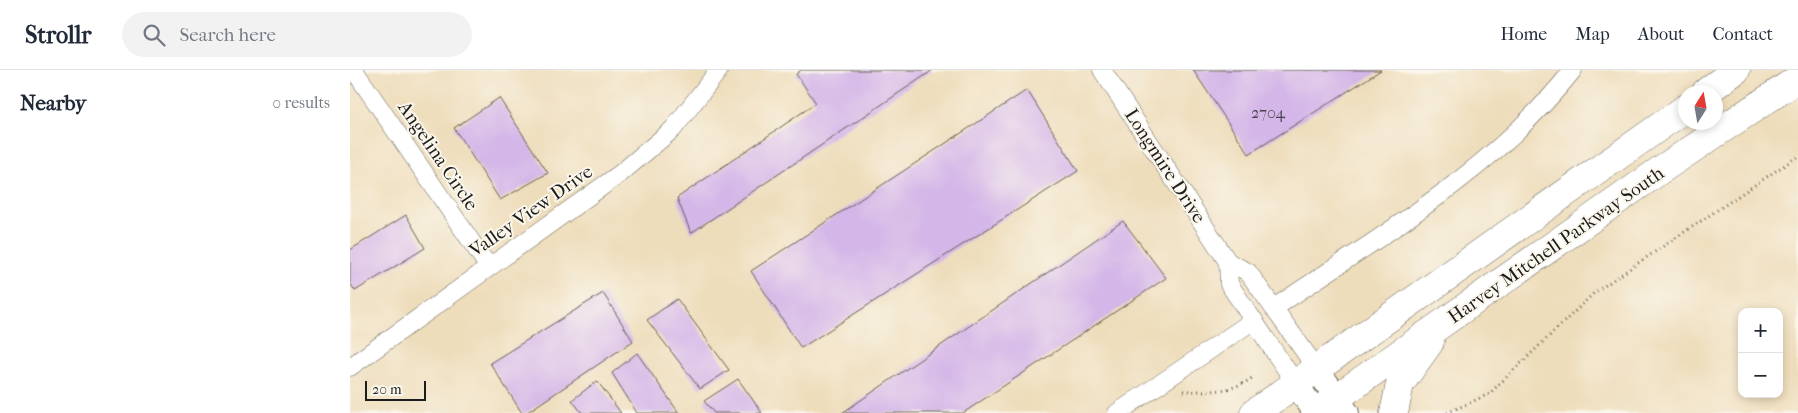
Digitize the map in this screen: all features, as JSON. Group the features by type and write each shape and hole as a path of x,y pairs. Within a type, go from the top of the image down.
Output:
{"highway":[{"path":"1716,85 1736,70"},
{"name":"Harvey Mitchell Parkway South","path":"1326,410 1447,321 1659,172 1798,79"},
{"name":"Harvey Mitchell Parkway South","path":"1254,413 1678,114"},
{"path":"1394,413 1400,384 1412,364 1447,321"}],"street":[{"name":"Angelina Circle","path":"354,70 488,266"},
{"name":"Valley View Drive","path":"350,368 488,266 621,173 673,129 719,70"},
{"name":"Longmire Drive","path":"1102,70 1228,262 1230,284 1254,320 1306,376"},
{"path":"1274,308 1440,196 1478,167 1556,91 1573,70"},
{"name":"Longmire Drive","path":"1228,262 1248,272 1274,308 1306,376 1326,410"},
{"path":"1117,413 1254,320"}],"path":[{"path":"1447,413 1489,394 1595,292 1798,156"},
{"path":"1181,391 1224,390 1240,386 1252,378"}],"building":[{"path":"801,70 933,70 691,233 677,198 816,103 796,74"},
{"path":"1193,70 1381,70 1249,154"},
{"path":"1027,90 1078,171 801,348 751,271"},
{"path":"499,98 548,173 500,200 454,128"},
{"path":"406,215 425,248 355,291 350,283 350,250"},
{"path":"1123,221 1166,278 963,413 842,413"},
{"path":"603,293 633,341 526,413 522,413 490,363"},
{"path":"677,299 729,370 700,389 647,320"},
{"path":"637,353 679,413 637,413 612,373"},
{"path":"738,379 762,413 714,413 704,401"},
{"path":"597,381 621,413 582,413 572,400"}]}
